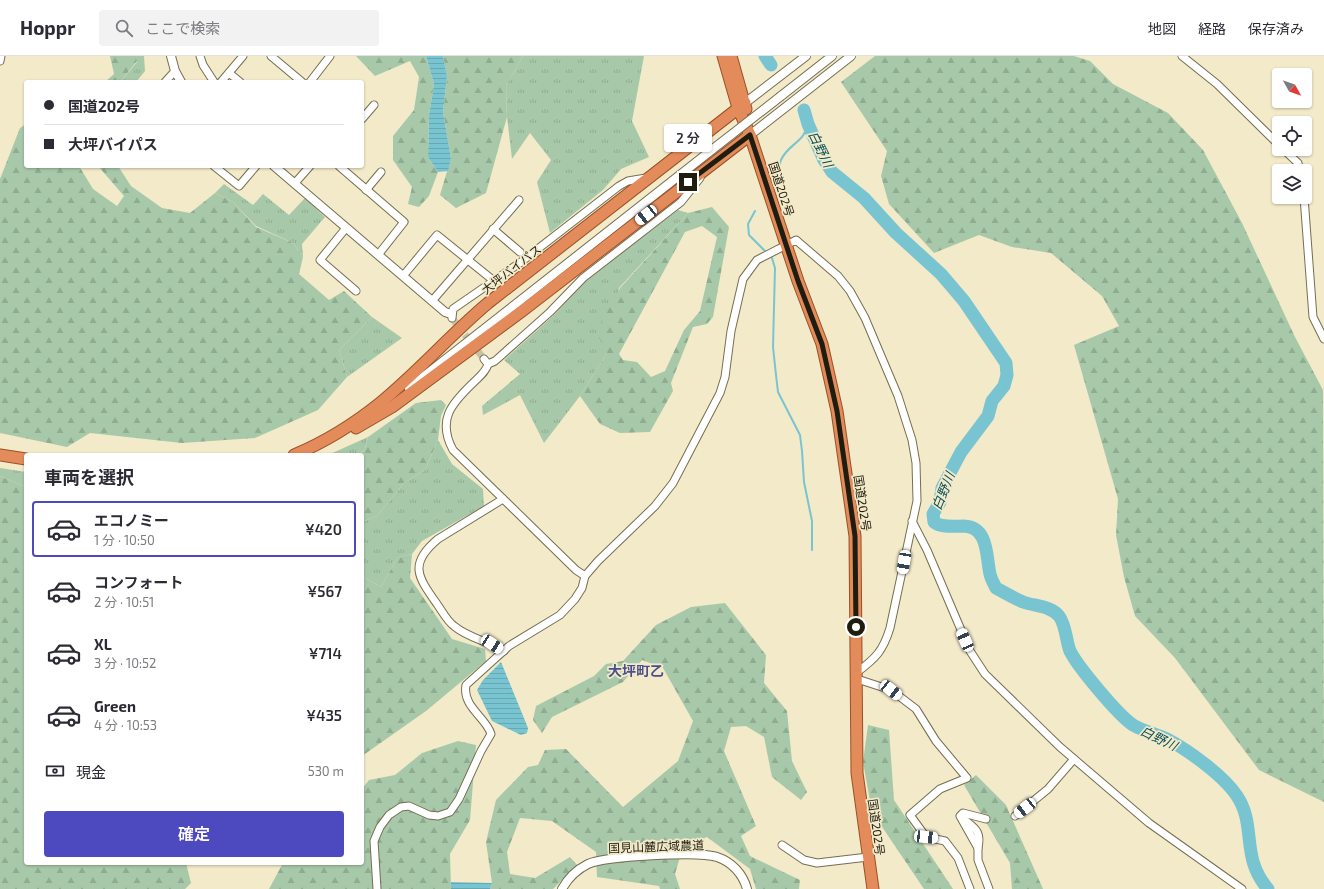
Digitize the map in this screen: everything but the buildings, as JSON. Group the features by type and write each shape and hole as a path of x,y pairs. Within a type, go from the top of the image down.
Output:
{"highway":[{"name":"国道202号","path":"723,56 742,105"},
{"name":"国道202号","path":"731,56 750,135 798,281 822,344 837,411 855,536 857,773 873,889"},
{"name":"大坪バイパス","path":"299,453 323,441 363,416 397,388 468,320 742,105"},
{"name":"大坪バイパス","path":"300,453 372,420 411,394 522,311 750,135"},
{"path":"0,455 24,459"}],"street":[{"path":"0,61 1,56"},
{"path":"171,56 175,71 180,80"},
{"path":"200,56 203,65 213,80"},
{"path":"223,80 243,56"},
{"path":"271,56 300,80"},
{"path":"312,80 330,56"},
{"path":"742,105 806,56"},
{"path":"324,443 390,402 832,56"},
{"path":"750,135 851,56"},
{"path":"1182,56 1217,84 1272,138"},
{"path":"167,80 175,71"},
{"path":"229,73 238,80"},
{"path":"364,117 374,105"},
{"path":"1290,156 1298,164"},
{"path":"585,576 576,570 453,450 446,438 446,422 450,407 458,397 486,370 486,361 495,361 550,312 583,278 681,202 710,166"},
{"path":"216,168 239,186 254,168"},
{"path":"276,168 451,316 453,309 521,262 618,186 628,181 649,178"},
{"path":"295,183 308,168"},
{"path":"341,168 404,222 378,255"},
{"path":"366,190 381,172"},
{"path":"432,301 519,200"},
{"path":"1305,204 1313,317 1324,339"},
{"path":"346,228 320,260 356,291"},
{"path":"493,230 520,252"},
{"path":"403,276 437,235 494,281"},
{"path":"377,889 374,841 380,826 389,815 401,808 409,806 422,813 438,816 450,812 459,799 481,751 491,734 490,729 474,713 465,692 466,685 509,646 560,615 575,599 582,588 585,576 598,561 655,506 673,483 720,394 725,377 731,331 743,279 750,267 757,260 796,240 838,276 850,290 865,318 898,396 912,440 917,479 917,502 897,598 884,646 857,676 891,690 916,709 936,740 967,778 940,789 910,815 926,837 944,841 958,858 970,889"},
{"path":"503,499 438,539 422,555 419,571 420,581 453,626 464,633 492,644 504,651"},
{"path":"912,521 927,550 976,662 985,674 1074,759 1149,823 1242,889"},
{"path":"1015,816 1048,789 1074,759"},
{"path":"986,819 963,812 960,816 978,848 978,860 989,889"},
{"path":"782,845 804,860 817,863 868,857"},
{"name":"国見山麓広域農道","path":"562,889 568,880 578,870 598,861 645,856 700,855 716,857 728,863 739,872 747,889"}],"green space":[{"path":"110,56 136,56 137,61 122,80 107,80 114,74"},
{"path":"136,56 144,56 145,71 138,80 122,80 137,62"},
{"path":"356,56 426,56 434,84 429,115 428,157 438,172 429,196 419,207 408,204 412,187 393,160 393,136 414,110 419,77 410,61 375,76"},
{"path":"443,56 523,56 506,86 507,117 486,193 456,208 440,195 451,158 443,112 447,76"},
{"path":"523,56 644,56 632,121 649,157 621,169 603,190 550,233 537,182 551,160 530,133 512,159 507,117 506,86"},
{"path":"875,56 1074,56 1090,61 1113,84 1168,113 1203,150 1242,223 1295,337 1323,390 1324,802 1259,770 1175,658 1135,616 1124,577 1116,535 1118,499 1074,345 1119,326 1102,296 1051,253 1012,247 979,235 934,253 889,204 881,176 887,151 841,82"},
{"path":"24,125 24,168 80,168 93,189 117,206 124,196 100,168 119,168 131,186 162,208 190,213 215,193 233,202 256,227 293,243 303,257 299,274 329,300 344,291 372,317 339,350 347,377 318,410 255,438 182,443 90,433 67,447 0,433 0,179 20,128"},
{"path":"224,184 253,205 263,194 289,215 305,198 325,217 302,244 303,257 293,243 256,226 233,202 215,193"},
{"path":"712,207 729,227 713,317 707,324 693,327 671,383 673,391 650,432 620,433 600,424 580,396 607,353 596,332 620,288 688,213","holes":["702,226 717,237 700,311 684,330 665,371 651,377 637,362 623,360 619,354 685,232"]},
{"path":"678,210 688,213 619,288 607,353 580,396 544,443 520,395 483,415 482,406 520,374 504,360 555,314 587,279"},
{"path":"372,317 402,338 347,377 339,350"},
{"path":"441,400 446,405 441,416 438,440 425,470 404,483 377,516 364,521 364,453 361,453 365,449 368,437 416,403"},
{"path":"368,437 365,449 361,453 332,453"},
{"path":"438,440 452,464 483,489 484,506 422,541 412,554 398,557 381,587 364,577 364,521 377,516 404,483 425,470"},
{"path":"0,468 24,472 24,486 0,476"},
{"path":"0,476 24,486 24,865 186,865 191,883 185,889 0,889"},
{"path":"412,554 410,578 452,639 485,649 486,661 426,711 364,755 364,577 381,587 398,557"},
{"path":"725,603 766,655 764,683 787,711 792,761 807,792 801,800 772,777 764,737 746,726 731,727 724,751 756,826 741,836 750,856 800,880 799,889 756,889 750,869 707,837 683,847 675,874 680,889 660,889 659,886 597,877 596,852 552,821 520,818 507,852 510,874 535,878 570,857 577,865 553,889 490,889 492,883 486,842 496,800 528,767 538,765 545,750 566,749 623,807 678,761 693,721 663,668 642,660 623,682 552,717 542,733 533,720 536,706 594,676 606,664 623,661 656,625 691,607"},
{"path":"868,725 889,730 894,800 953,889 924,889 872,812 863,762"},
{"path":"458,741 476,745 470,820 450,854 451,889 269,889 282,865 364,865 364,786 369,780 395,775 422,753"},
{"path":"976,775 1006,805 1043,889 1012,889 1010,863 964,785"}],"water":[{"path":"426,56 443,56 447,76 443,112 451,158 448,171 438,172 428,157 429,115 434,84"},
{"path":"501,662 528,728 527,733 521,735 492,721 477,690 483,680"},
{"path":"451,882 492,883 490,889 451,889"}],"waterway":[{"name":"白野川","path":"765,56 771,65"},
{"name":"白野川","path":"804,110 808,124 824,160 832,172 864,198 896,233 941,274 964,301 1006,363 1007,375 1004,386 992,401 988,416 961,452 942,488 940,502 933,514 934,522 944,526 964,526 972,528 978,532 985,544 990,576 996,588 1023,602 1052,610 1059,616 1063,624 1070,651 1074,658 1099,690 1126,720 1141,729 1167,739 1185,750 1224,780 1237,796 1243,807 1254,865 1259,877 1268,889"},
{"path":"779,176 779,166 781,160 788,150 800,140 808,124"},
{"path":"755,211 748,224 749,235 772,258 775,268 773,347 778,392 800,435 804,482 812,521 812,550"}],"tunnel":[{"path":"452,318 484,359"}],"district":[{"name":"大坪町乙","path":"636,670"}],"route":[{"path":"688,182 750,135 798,281 822,344 837,411 855,536 856,627"}]}
